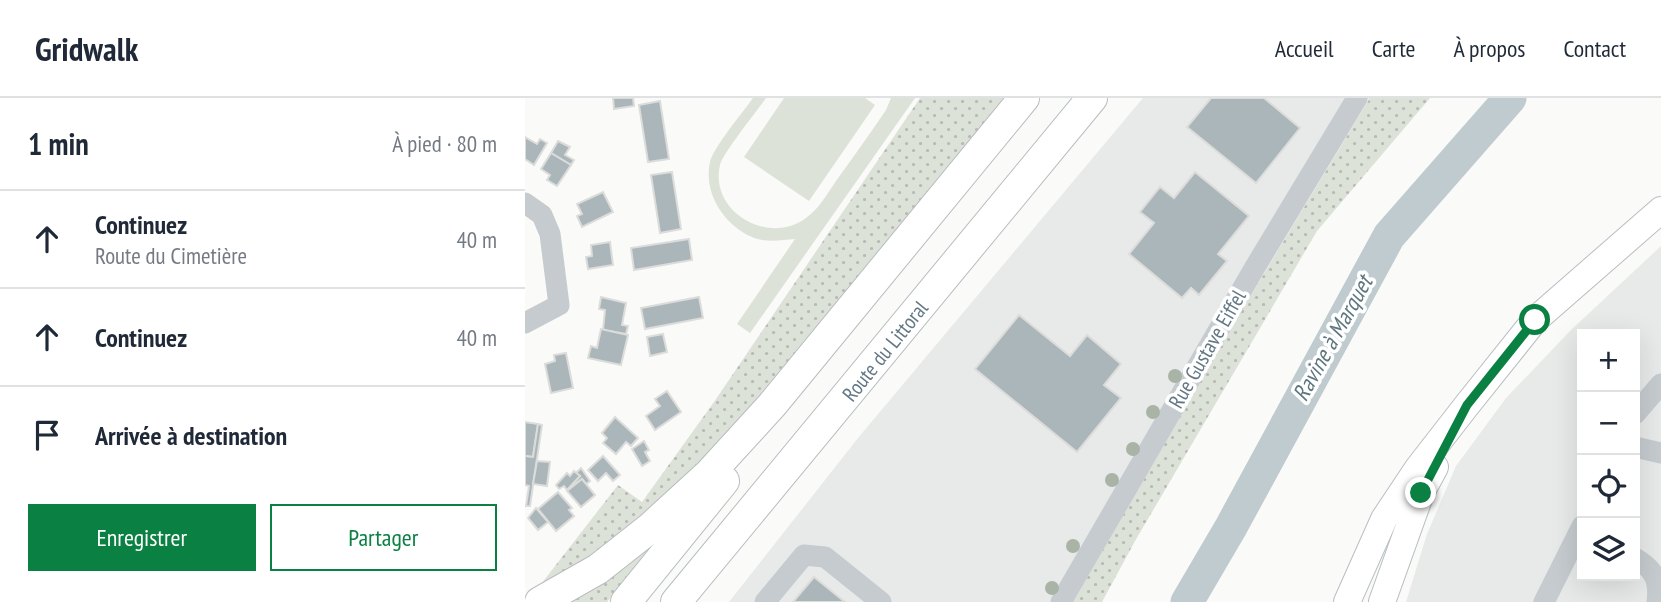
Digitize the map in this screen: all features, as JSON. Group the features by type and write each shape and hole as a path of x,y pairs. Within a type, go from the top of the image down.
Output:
{"highway":[{"path":"540,602 598,569 650,528 709,474 772,405 1024,98"},
{"name":"Route du Littoral","path":"626,602 1037,98"},
{"name":"Route du Littoral","path":"676,602 1092,98"},
{"path":"698,602 820,430"}],"main road":[{"path":"1347,602 1384,519 1418,468 1535,320 1661,210"},
{"path":"1382,602 1421,493 1467,405"}],"street":[{"name":"Rue Gustave Eiffel","path":"1061,602 1255,267 1357,98"},
{"path":"525,203 542,215 550,234 559,305 525,323"},
{"path":"1640,408 1661,384"},
{"path":"1640,448 1661,453"},
{"path":"1544,602 1577,536"},
{"path":"765,602 804,555 824,557 881,602"},
{"path":"1640,561 1647,565 1659,585 1657,602"}],"shaded area":[{"path":"753,98 766,98 722,159 719,182 724,197 733,210 745,220 775,228 791,226 815,210 880,119 891,98 915,98 750,333 737,324 795,239 768,241 742,232 725,216 713,196 709,174 712,156"},
{"path":"784,98 865,98 875,105 809,201 744,157"},
{"path":"920,98 1011,98 724,441 623,541 538,588 618,485 642,502 714,402"},
{"path":"1143,98 1378,98 1071,602 729,602 858,438"},
{"path":"1370,98 1430,98 1317,231 1102,602 1073,602 1238,317"},
{"path":"1661,246 1661,602 1406,602 1427,534 1456,466 1506,398 1571,330"},
{"path":"683,511 607,602 561,602"}],"building":[{"path":"613,98 633,98 634,106 614,109"},
{"path":"1211,98 1264,98 1300,128 1256,183 1187,127"},
{"path":"660,101 669,159 648,162 639,105"},
{"path":"525,137 537,144 540,139 547,143 534,165 525,159"},
{"path":"558,141 570,147 565,155 574,160 571,165 551,153"},
{"path":"551,153 571,165 557,186 547,180 550,175 541,169"},
{"path":"672,172 681,229 660,233 651,175"},
{"path":"1195,172 1249,216 1218,254 1227,261 1199,295 1191,288 1182,298 1129,254 1154,223 1140,212 1160,187 1174,198"},
{"path":"603,192 613,212 582,227 577,216 582,214 577,204"},
{"path":"689,239 692,260 634,270 631,248"},
{"path":"610,242 613,265 588,269 586,257 592,256 591,245"},
{"path":"601,297 626,303 622,325 628,326 626,334 603,330 605,310 599,309"},
{"path":"699,297 703,318 645,329 641,308"},
{"path":"1019,315 1070,356 1087,335 1121,364 1104,385 1121,398 1077,452 975,369"},
{"path":"601,329 628,335 621,365 588,358 591,346 597,348"},
{"path":"663,334 667,352 650,356 647,337"},
{"path":"566,353 573,388 551,393 545,364 555,361 554,355"},
{"path":"667,391 681,412 655,430 646,416 660,406 655,399"},
{"path":"615,417 638,438 631,446 626,442 616,454 603,443 607,438 602,433"},
{"path":"525,422 538,424 533,457 525,456"},
{"path":"538,424 542,425 530,506 526,506 529,486 525,485 525,456 533,457"},
{"path":"644,441 649,450 645,452 650,461 642,466 632,449"},
{"path":"603,456 620,475 613,481 606,473 598,481 588,470"},
{"path":"537,461 550,462 547,486 533,484"},
{"path":"581,468 590,481 586,484 582,479 567,491 580,476 576,473"},
{"path":"574,471 580,476 567,490 564,486 559,489 556,485 567,473 570,476"},
{"path":"582,479 595,495 581,507 567,491"},
{"path":"558,492 572,508 569,510 574,516 556,531 538,509"},
{"path":"536,508 548,522 538,530 528,518"},
{"path":"814,577 845,602 793,602"}],"waterway":[{"name":"Ravine à Marquet","path":"1187,602 1231,527 1389,236 1510,98"}],"route":[{"path":"1421,493 1467,405 1535,320"}]}
